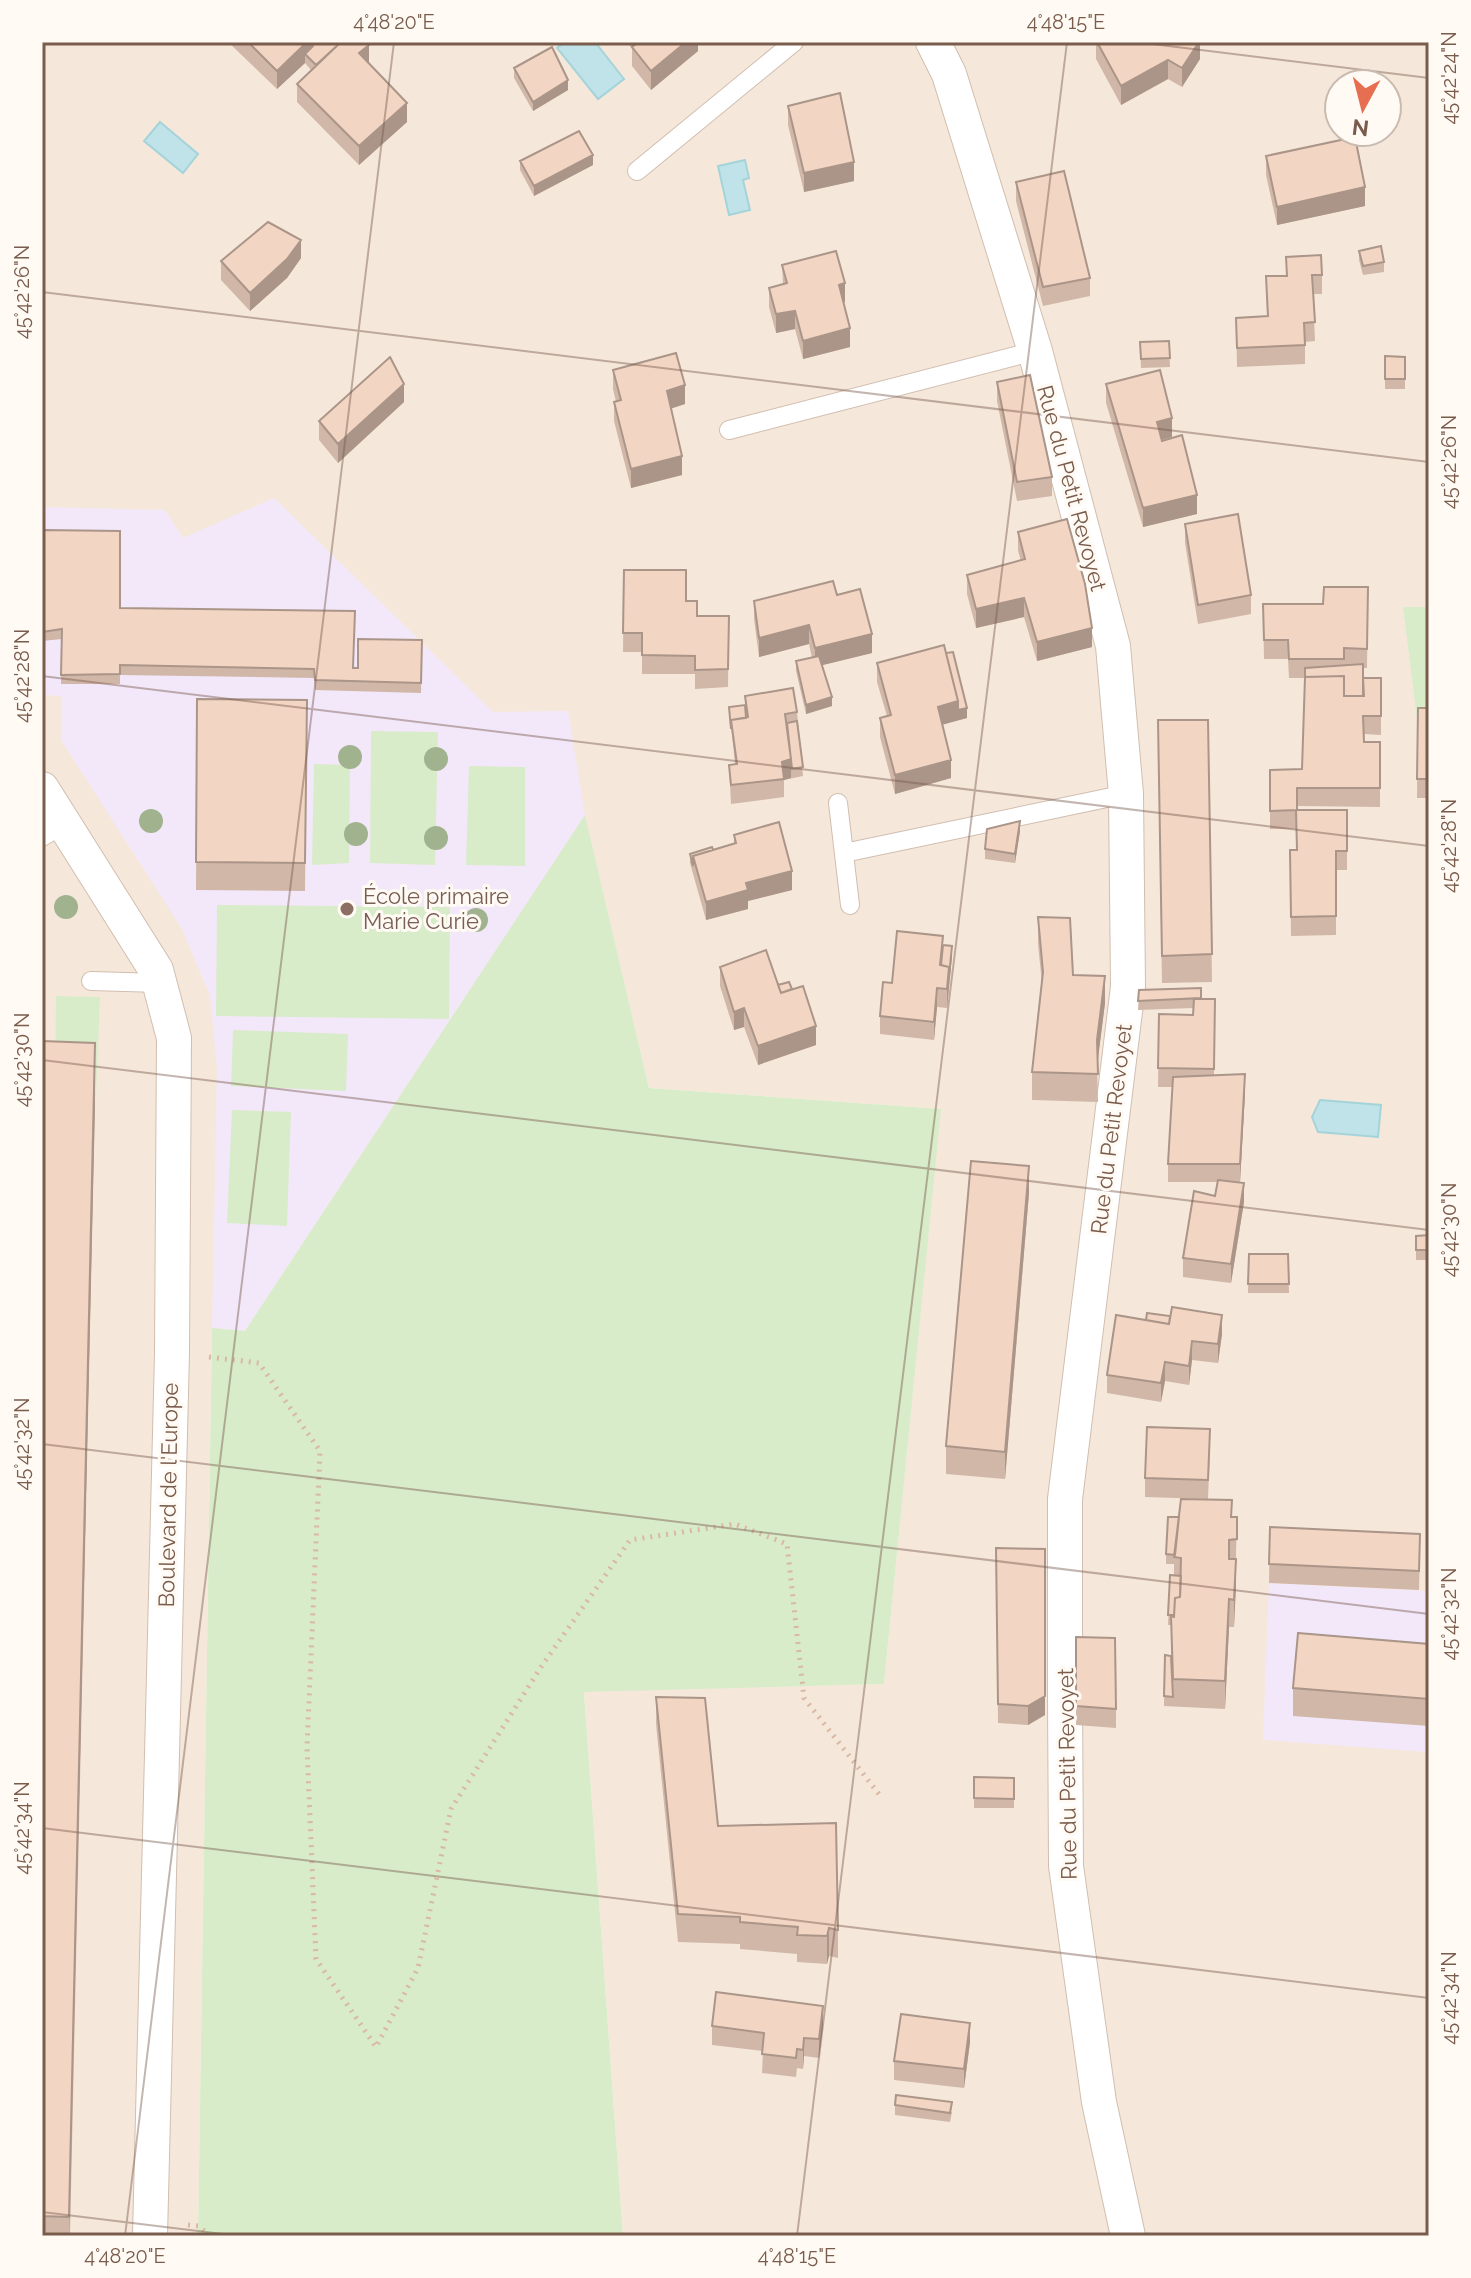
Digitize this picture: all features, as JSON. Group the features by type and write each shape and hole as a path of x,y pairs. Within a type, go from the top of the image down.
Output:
{"street":[{"name":"Rue du Petit Revoyet","path":"933,42 949,74 1035,351 1113,646 1126,794 1128,987 1065,1499 1066,1866 1099,2102 1128,2236"},
{"name":"Boulevard de l'Europe","path":"42,789 53,831 156,970 174,1038 172,1353 150,2236"}],"lane":[{"path":"637,171 794,42"},
{"path":"729,430 1035,351"},
{"path":"844,853 1126,794"},
{"path":"838,803 850,905"},
{"path":"91,981 159,983"}],"path":[{"path":"172,1353 259,1363 320,1451 307,1747 316,1959 376,2047 418,1968 451,1809 541,1667 630,1540 735,1524 787,1544 804,1698 882,1798"}],"shaded area":[{"path":"42,42 1429,42 1429,2236 623,2236 584,1691 884,1684 940,1109 649,1088 585,816 245,1331 212,1328 198,2236 42,2236"},
{"name":"École primaire Marie Curie","path":"274,498 493,712 568,711 585,815 245,1331 212,1328 217,1068 210,996 182,929 61,740 61,696 42,695 42,507 165,510 183,538"},
{"path":"1269,1583 1429,1591 1429,1752 1263,1740"}],"green space":[{"path":"1403,607 1429,607 1429,727 1418,727"},
{"path":"371,731 438,732 435,865 370,863"},
{"path":"314,764 350,765 349,863 312,865"},
{"path":"469,766 525,767 525,866 466,865"},
{"path":"585,815 649,1088 941,1109 884,1684 584,1692 623,2236 198,2236 212,1328 245,1331"},
{"path":"217,905 450,907 449,1019 216,1016"},
{"path":"56,996 100,997 96,1096 48,1094 55,1074"},
{"path":"233,1030 348,1034 346,1091 231,1086"},
{"path":"232,1110 291,1112 287,1226 227,1223"}],"water":[{"path":"564,42 595,42 624,79 598,99 557,48"},
{"path":"160,122 198,154 183,173 144,141"},
{"path":"745,160 749,178 743,180 750,210 729,215 718,166"},
{"path":"1320,1100 1381,1105 1378,1137 1318,1132 1312,1117"}],"building":[{"path":"248,42 307,42 277,71"},
{"path":"313,42 341,42 316,65 305,54"},
{"path":"341,42 366,42 369,45 359,53 407,103 359,146 297,84"},
{"path":"639,42 686,42 651,71 632,47"},
{"path":"1097,42 1199,42 1182,68 1168,60 1121,86"},
{"path":"552,47 568,80 533,102 514,68"},
{"path":"840,93 854,162 804,173 788,106"},
{"path":"579,131 593,155 534,186 520,161"},
{"path":"1323,144 1323,148 1357,148 1365,187 1277,207 1266,156"},
{"path":"1064,171 1090,278 1043,287 1016,182"},
{"path":"268,222 301,240 287,259 250,293 221,261"},
{"path":"1381,246 1384,262 1363,266 1359,251"},
{"path":"836,251 845,283 839,285 850,328 803,341 795,311 776,314 769,288 787,283 782,265"},
{"path":"1321,255 1322,275 1312,275 1315,322 1304,323 1305,345 1237,348 1236,318 1268,316 1266,276 1287,276 1286,257"},
{"path":"1169,341 1170,358 1141,359 1140,342"},
{"path":"676,353 685,385 667,391 682,456 631,469 614,402 621,400 613,370"},
{"path":"1385,356 1405,357 1405,379 1385,379"},
{"path":"390,357 404,384 338,444 319,421"},
{"path":"1160,370 1172,418 1157,422 1162,441 1182,435 1197,495 1143,508 1106,384"},
{"path":"1030,375 1052,477 1017,482 997,382"},
{"path":"1238,514 1251,595 1198,605 1185,524"},
{"path":"1067,519 1085,584 1092,628 1037,642 1024,598 976,609 967,575 1025,559 1018,532"},
{"path":"42,530 120,531 120,608 355,611 353,668 358,668 358,639 422,640 421,683 315,680 314,669 120,665 120,674 61,675 62,629 42,632"},
{"path":"624,570 686,570 686,601 697,601 697,616 729,616 728,669 695,670 695,656 642,655 642,633 623,633"},
{"path":"833,581 837,595 860,589 872,634 815,648 809,625 759,638 754,601"},
{"path":"1324,587 1368,587 1367,649 1344,648 1344,659 1289,659 1288,640 1264,640 1263,604 1323,604"},
{"path":"944,645 958,701 938,707 951,760 895,775 880,718 891,715 877,663"},
{"path":"953,652 967,708 958,710 946,653"},
{"path":"819,656 832,697 806,705 796,661"},
{"path":"1363,664 1363,696 1344,696 1344,676 1305,677 1305,668"},
{"path":"1344,676 1344,696 1364,696 1363,678 1381,678 1381,716 1363,716 1364,742 1380,742 1380,788 1297,788 1297,810 1347,810 1347,851 1336,851 1336,916 1291,917 1290,850 1297,850 1296,810 1270,811 1270,770 1302,769 1305,677"},
{"path":"793,688 797,712 785,714 791,759 782,762 784,779 731,785 729,765 737,764 731,720 748,717 745,696"},
{"path":"197,699 307,700 305,863 196,862"},
{"path":"745,705 746,718 731,720 731,729 729,707"},
{"path":"1418,708 1429,708 1429,779 1417,779"},
{"path":"1158,720 1208,720 1212,954 1162,956"},
{"path":"797,721 803,767 792,769 787,723"},
{"path":"1020,821 1015,854 985,849 987,829"},
{"path":"779,822 792,871 746,883 748,890 706,902 693,856 736,843 734,835"},
{"path":"712,847 713,850 693,856 693,866 690,854"},
{"path":"1038,917 1070,918 1073,975 1105,976 1097,1040 1098,1074 1032,1072 1043,972"},
{"path":"897,931 943,936 940,965 949,967 947,989 937,988 934,1022 880,1016 883,982 892,983"},
{"path":"943,945 952,946 949,976 949,967 941,965"},
{"path":"766,950 781,993 803,986 816,1026 758,1046 744,1008 734,1012 720,967"},
{"path":"789,982 792,989 781,993 778,985"},
{"path":"1201,988 1201,998 1138,1001 1139,990"},
{"path":"1194,999 1215,999 1214,1069 1158,1068 1159,1014 1193,1015"},
{"path":"42,1041 95,1043 69,2217 42,2216"},
{"path":"1245,1074 1240,1164 1168,1164 1173,1077"},
{"path":"971,1161 1029,1166 1005,1452 946,1446"},
{"path":"1218,1180 1244,1183 1231,1264 1183,1258 1194,1191 1215,1196"},
{"path":"1429,1235 1429,1250 1416,1250 1416,1236"},
{"path":"1249,1254 1288,1254 1289,1284 1248,1284"},
{"path":"1172,1307 1222,1315 1218,1344 1192,1341 1189,1366 1165,1362 1161,1383 1107,1375 1116,1315 1169,1324"},
{"path":"1147,1313 1170,1316 1169,1324 1146,1320"},
{"path":"1147,1427 1210,1429 1208,1480 1145,1478"},
{"path":"1181,1499 1232,1500 1231,1517 1237,1517 1237,1539 1229,1540 1229,1559 1236,1559 1234,1600 1229,1599 1225,1681 1173,1679 1171,1616 1174,1617 1175,1598 1180,1597 1181,1558 1174,1557"},
{"path":"1168,1517 1179,1517 1175,1555 1166,1554"},
{"path":"1270,1527 1420,1534 1419,1571 1269,1564"},
{"path":"996,1548 1045,1549 1045,1696 1028,1706 998,1704"},
{"path":"1170,1575 1181,1576 1180,1597 1175,1598 1174,1615 1168,1615"},
{"path":"1298,1633 1429,1644 1429,1699 1293,1688"},
{"path":"1076,1637 1115,1638 1116,1709 1076,1706"},
{"path":"1165,1655 1171,1656 1173,1697 1164,1696"},
{"path":"656,1697 705,1698 718,1826 836,1823 838,1930 829,1928 827,1936 797,1935 798,1927 740,1922 740,1917 678,1914"},
{"path":"974,1777 1014,1778 1014,1799 974,1798"},
{"path":"716,1992 823,2006 819,2039 804,2038 803,2050 797,2049 796,2058 762,2054 764,2033 712,2026"},
{"path":"901,2014 970,2023 964,2069 894,2061"},
{"path":"896,2095 952,2102 950,2113 895,2105"}],"place":[{"name":"École primaire Marie Curie","path":"347,909"}]}
